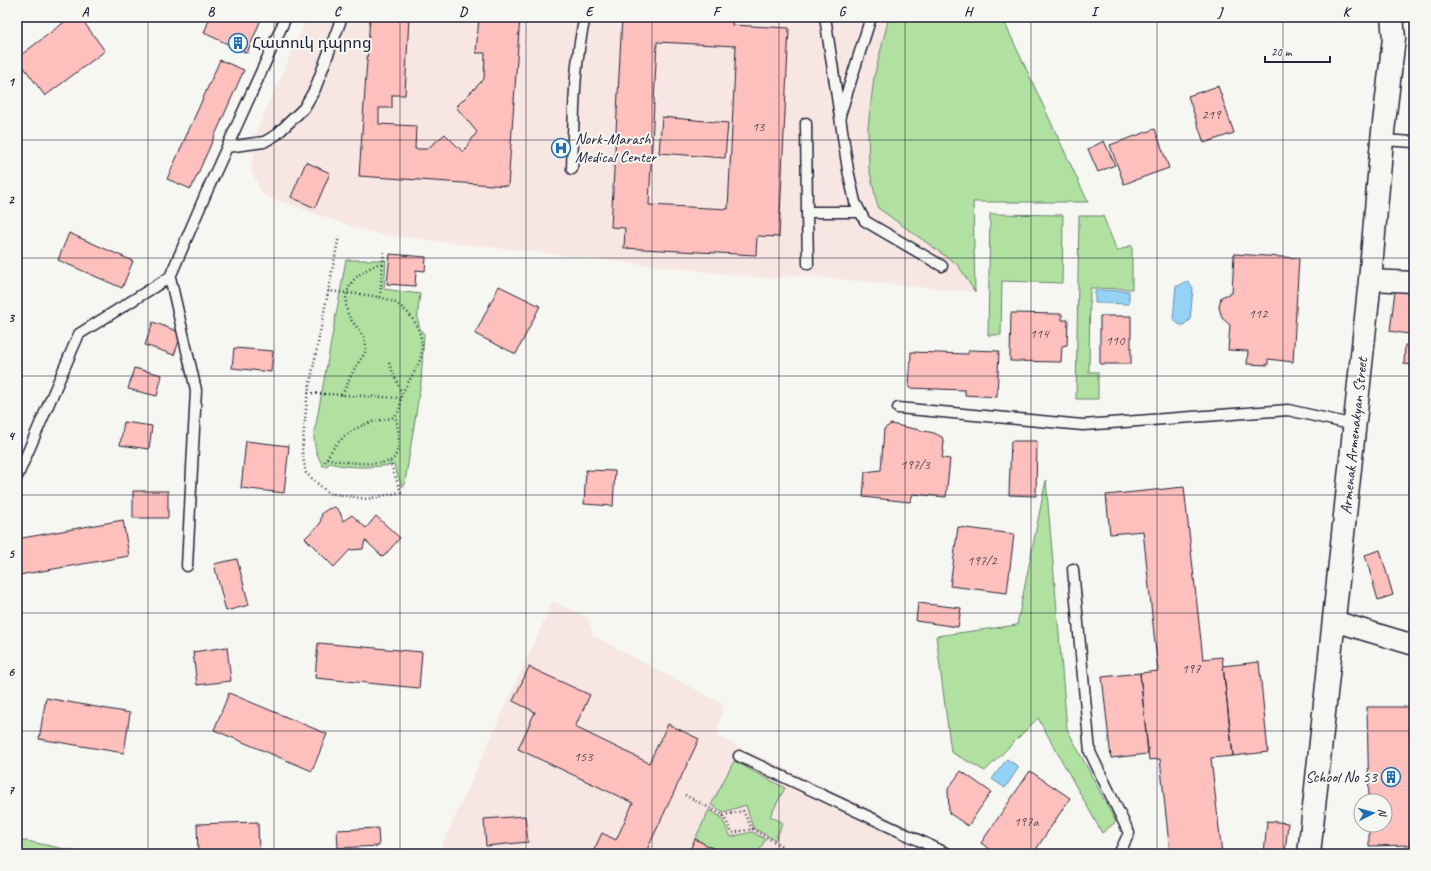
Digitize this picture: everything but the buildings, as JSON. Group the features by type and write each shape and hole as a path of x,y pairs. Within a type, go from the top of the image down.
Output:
{"main road":[{"name":"Armenak Armenakyan Street","path":"1309,854 1370,280 1382,140 1394,38 1392,17"}],"street":[{"path":"1370,280 1414,282"},
{"path":"1334,621 1414,645"}],"lane":[{"path":"17,477 79,334 170,277 286,17"},
{"path":"227,147 264,142 276,135 304,108 315,89 342,17"},
{"path":"572,169 575,82 580,34 585,17"},
{"path":"825,17 849,176 855,202 865,221 942,266"},
{"path":"840,117 871,17"},
{"path":"806,123 808,264"},
{"path":"1382,140 1414,142"},
{"path":"807,212 860,212"},
{"path":"170,277 196,390 187,566"},
{"path":"898,408 1083,425 1288,410 1355,425"},
{"path":"1073,569 1090,752 1129,833 1120,854"},
{"path":"739,756 948,854"}],"path":[{"path":"339,236 308,392 302,451 306,473 328,493 367,498 401,492 390,462"},
{"path":"380,297 384,251"},
{"path":"342,395 356,367 364,355 366,348 360,332 348,315 346,306 348,293 353,281 360,274 370,267 383,262"},
{"path":"325,462 336,444 349,432 366,424 395,416 399,411 401,398 420,356 421,348 419,332 409,312 392,301 380,297 328,290"},
{"path":"389,363 403,394"},
{"path":"308,392 401,398"},
{"path":"327,458 334,461 364,463 390,462 394,458 399,436 395,416"},
{"path":"685,795 723,814 743,811 752,829 787,849 785,854"},
{"path":"723,814 732,833 752,829"}],"shaded area":[{"name":"Nork-Marash Medical Center","path":"308,17 889,17 874,77 878,208 958,265 975,292 795,275 774,279 383,235 356,228 263,195 251,169 258,127"},
{"path":"553,601 588,618 593,636 723,704 717,736 915,830 905,854 448,854 440,850"}],"green space":[{"path":"889,17 1002,17 1088,202 973,202 975,292 958,265 878,208 869,168 868,127 874,77"},
{"path":"990,214 1063,215 1062,283 1002,281 1001,335 988,335"},
{"path":"1079,216 1103,216 1117,251 1132,245 1132,289 1090,288 1089,372 1098,372 1098,399 1076,399"},
{"path":"346,260 386,260 384,289 420,294 418,320 424,334 421,382 405,482 402,487 394,465 354,467 329,463 327,466 323,466 315,447 314,435"},
{"path":"1046,480 1067,729 1116,822 1102,833 1038,718 985,771 951,752 936,636 1017,625"},
{"path":"734,761 785,788 770,816 783,823 775,840 753,828 746,805 724,812 711,805"},
{"path":"709,810 721,817 731,837 752,832 765,839 758,854 724,854 695,839"},
{"path":"17,839 89,854 17,854"}],"water":[{"path":"1184,282 1189,282 1193,288 1190,321 1184,325 1180,325 1173,319 1176,286 1179,286"},
{"path":"1095,290 1129,291 1129,304 1095,303"},
{"path":"1007,759 1019,767 1005,788 992,779"}],"place":[{"name":"Հատուկ դպրոց","path":"238,43"},
{"name":"Nork-Marash Medical Center","path":"561,148"},
{"name":"School No 53","path":"1391,777"}]}
